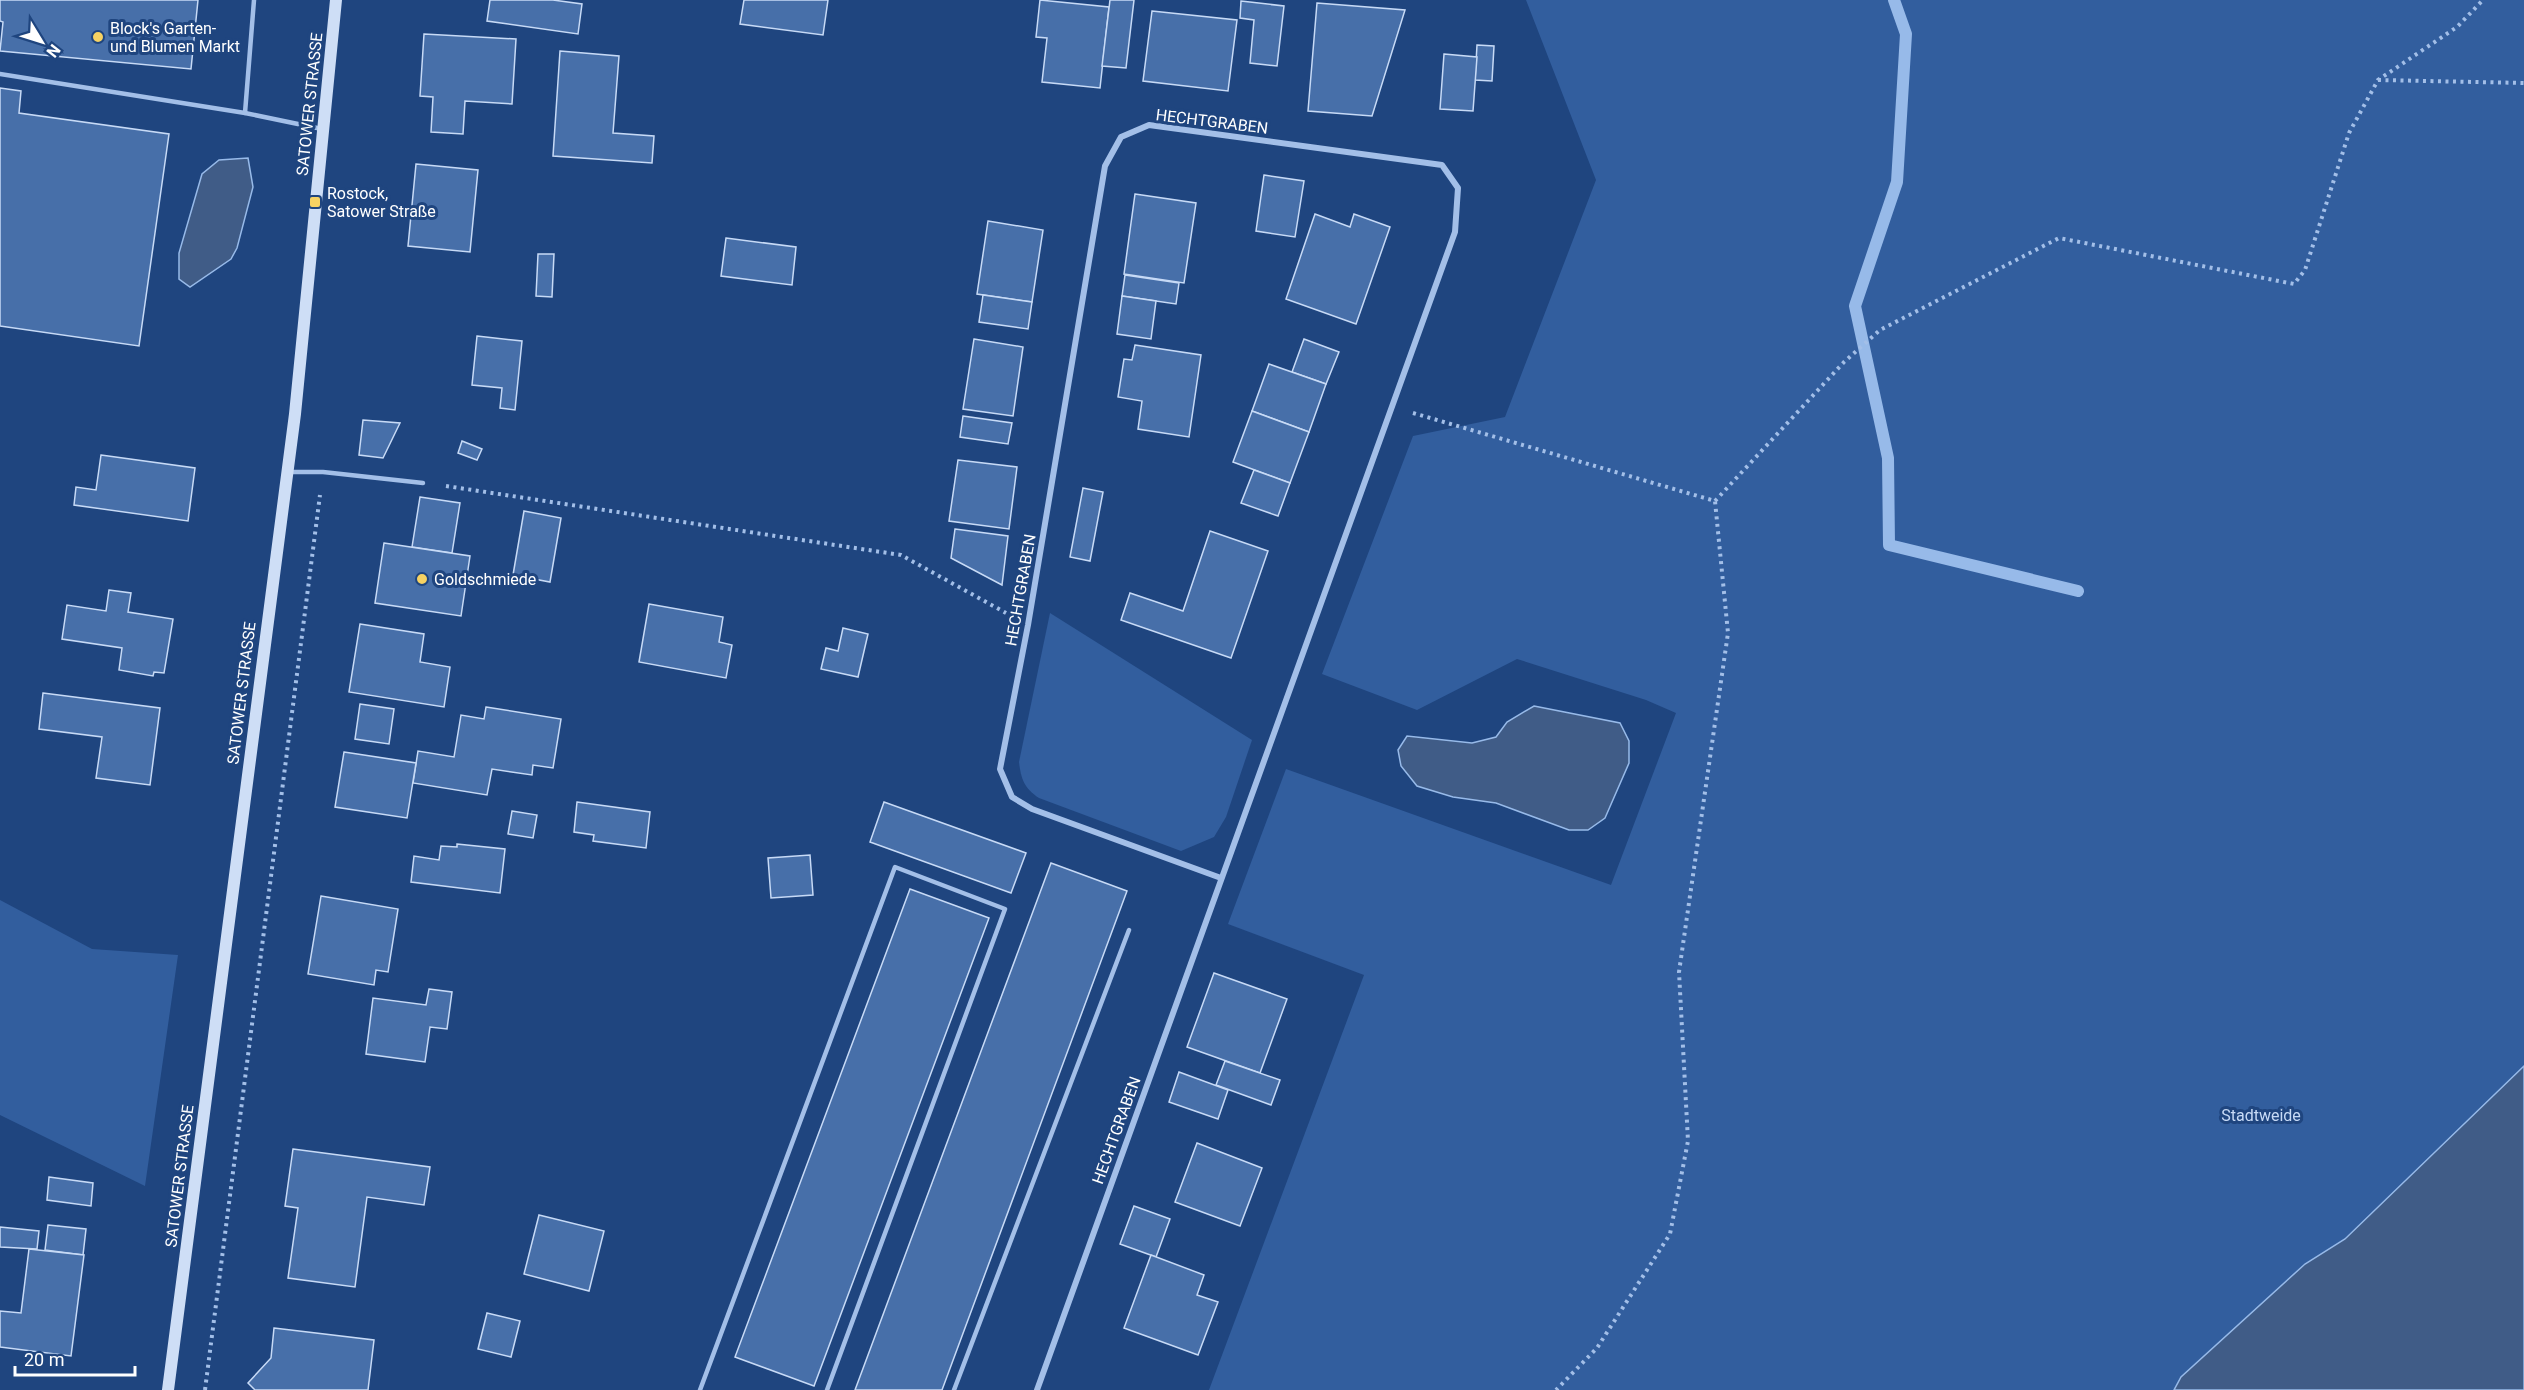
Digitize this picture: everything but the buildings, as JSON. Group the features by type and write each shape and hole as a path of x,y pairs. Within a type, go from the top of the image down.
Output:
{"main road":[{"name":"SATOWER STRASSE","path":"168,1390 286,472 297,402 336,0"}],"street":[{"name":"HECHTGRABEN","path":"1037,1390 1455,232 1458,188 1442,165 1149,125 1121,137 1105,166 1028,625 1000,770 1012,797 1032,809 1221,878"}],"lane":[{"path":"245,113 254,0"},
{"path":"0,74 245,113 322,129"},
{"path":"286,472 323,472 423,483"},
{"path":"700,1390 895,867 1005,909 827,1390"},
{"path":"954,1390 1129,930"}],"path":[{"path":"1556,1390 1597,1348 1670,1234 1688,1141 1679,972 1728,633 1715,501 1845,362 1880,330 2059,238 2294,284 2305,270 2349,133 2378,80 2457,27 2483,0"},
{"path":"2378,80 2524,83"},
{"path":"1391,406 1715,501"},
{"path":"205,1390 323,472"},
{"path":"423,483 901,555 1028,625"}],"green space":[{"name":"Stadtweide","path":"1526,0 2524,0 2524,1390 1209,1390 1364,975 1228,924 1286,769 1611,885 1676,713 1646,700 1517,659 1417,710 1322,674 1413,436 1505,417 1596,180"},
{"path":"1050,613 1252,740 1226,817 1214,837 1181,851 1039,798 1027,787 1022,778 1019,762"},
{"path":"0,900 92,949 178,955 145,1186 0,1115"}],"shaded area":[{"path":"248,158 253,187 237,248 231,259 190,287 179,279 179,253 202,174 219,160"},
{"path":"1534,706 1620,723 1629,741 1629,763 1605,818 1588,830 1569,830 1496,803 1453,797 1417,786 1401,766 1398,750 1407,736 1472,743 1496,737 1507,722"},
{"path":"2524,1066 2524,1390 2174,1390 2181,1377 2305,1264 2345,1239"}],"waterway":[{"path":"1894,0 1906,34 1897,182 1855,306 1888,458 1889,545 2078,591"}],"place":[{"name":"Block's Garten- und Blumen Markt","path":"98,37"},
{"name":"Rostock, Satower Straße","path":"315,202"},
{"name":"Goldschmiede","path":"422,579"}]}
